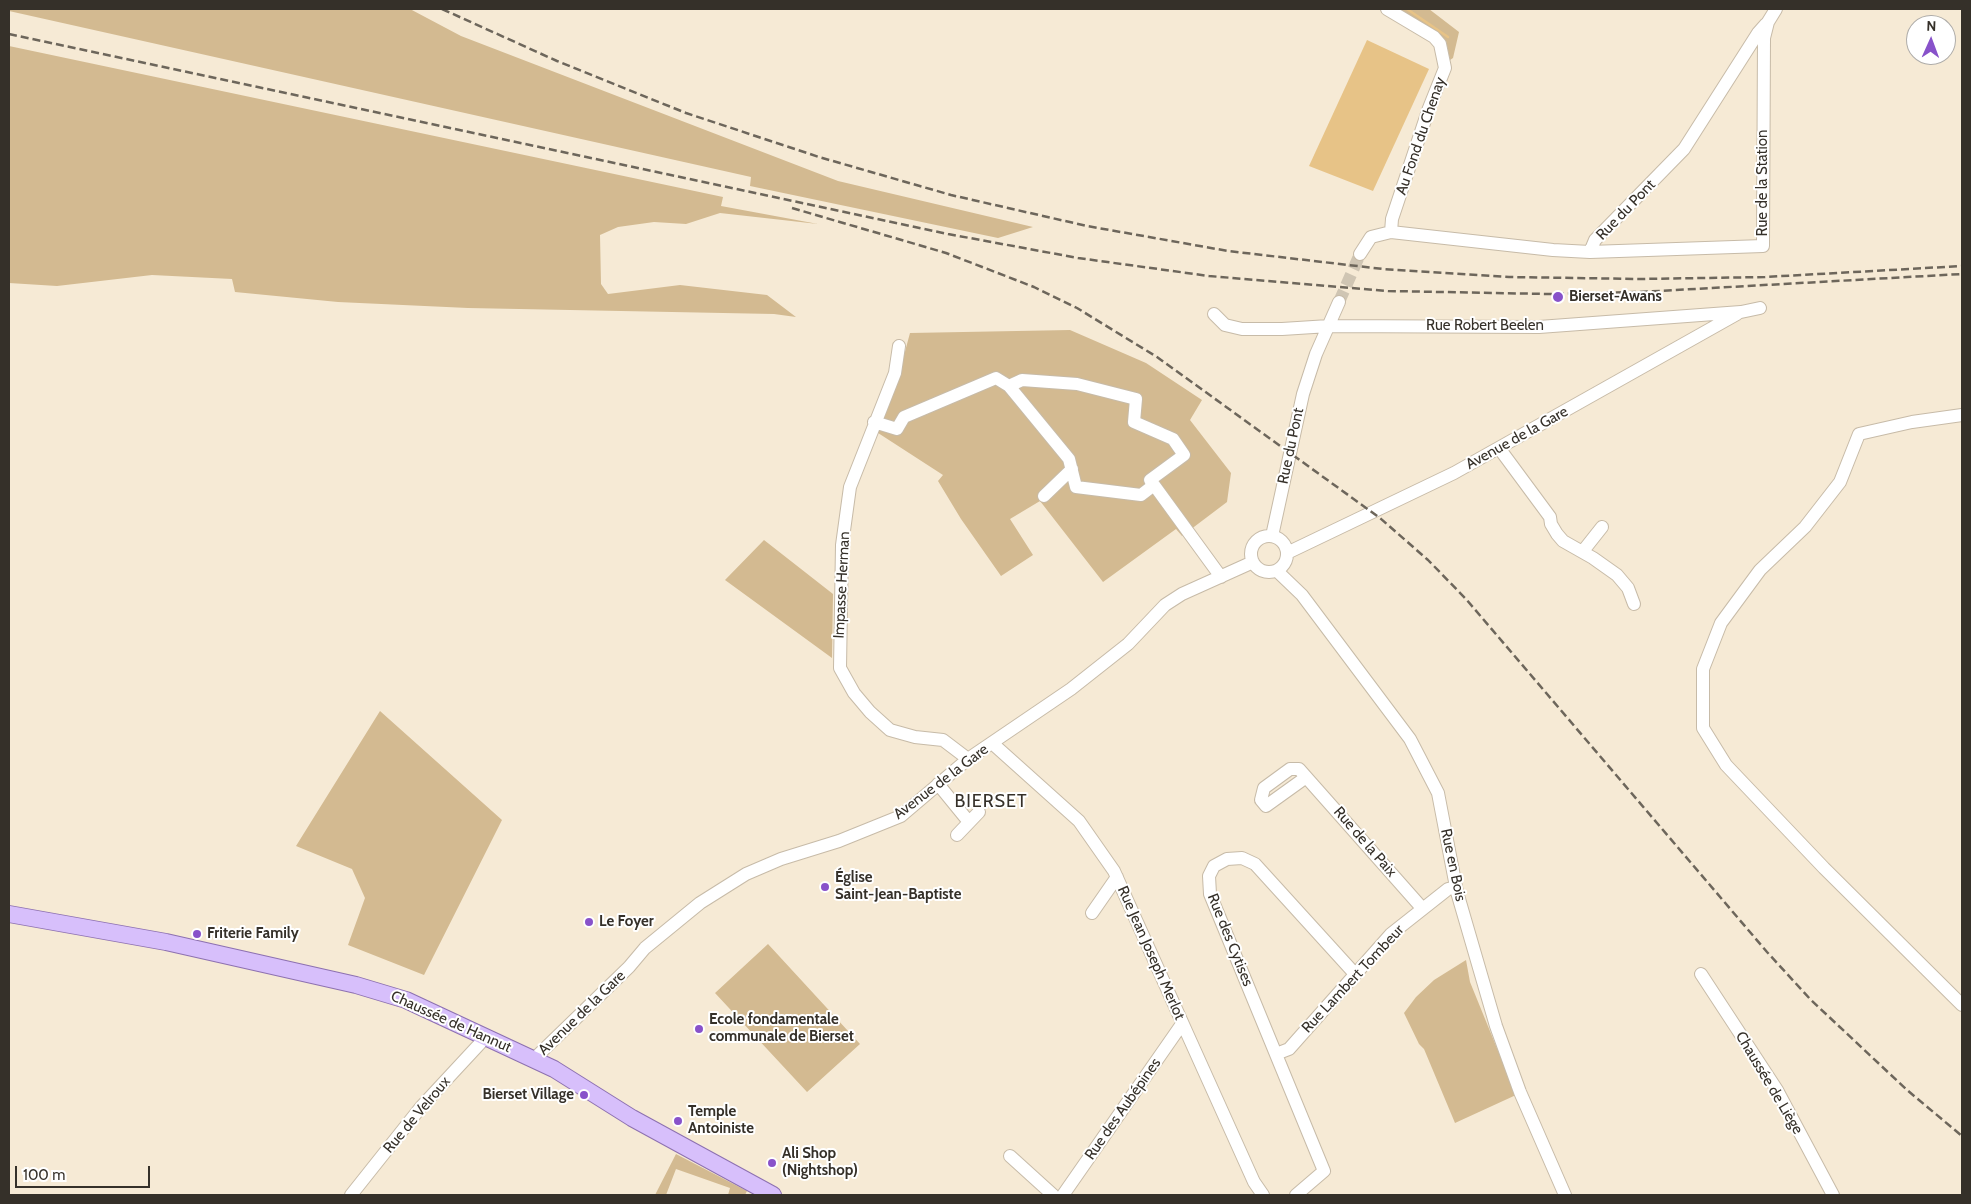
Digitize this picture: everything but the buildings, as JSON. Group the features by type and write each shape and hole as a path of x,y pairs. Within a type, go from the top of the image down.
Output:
{"main road":[{"name":"Chaussée de Hannut","path":"9,914 166,942 356,986 406,1000 554,1069 632,1118 773,1195"}],"street":[{"name":"Au Fond du Chenay","path":"1387,9 1434,37 1440,44 1445,68 1413,154 1392,219 1391,232"},
{"name":"Rue de la Station","path":"1590,252 1763,246 1764,38 1768,22 1776,9"},
{"name":"Rue du Pont","path":"1360,254 1371,238 1391,232 1553,250 1590,252 1595,240 1684,149 1758,33 1768,22"},
{"name":"Rue du Pont","path":"1272,536 1302,394 1316,354 1339,302"},
{"name":"Rue Robert Beelen","path":"1214,314 1225,325 1242,329 1329,326 1539,327 1741,312 1760,308"},
{"name":"Avenue de la Gare","path":"1287,553 1454,473 1741,312"},
{"name":"Impasse Herman","path":"899,346 900,354 896,373 874,422 850,487 842,545 840,668 854,693 870,712 890,730 915,737 943,740 968,759"},
{"path":"874,422 897,429 904,417 996,378 1009,386 1069,459 1076,486 1141,495 1154,485"},
{"path":"1009,386 1022,380 1077,384 1136,399 1134,422 1173,439 1184,455 1150,480 1221,577"},
{"path":"1962,416 1912,422 1859,434 1840,482 1806,527 1760,570 1721,623 1703,669 1703,728 1726,765 1824,868 1962,1005"},
{"path":"1499,448 1550,517 1551,524 1563,541 1583,551 1617,575 1628,588 1634,604"},
{"path":"1044,496 1072,469"},
{"path":"1583,551 1602,528"},
{"path":"1272,536 1281,541 1287,553 1285,564 1277,571 1269,573 1261,570 1253,562 1252,549 1254,544 1265,537 1272,536"},
{"name":"Avenue de la Gare","path":"534,1060 629,967 645,948 700,903 746,874 882,825 901,816 968,759 1070,689 1128,644 1166,605 1182,594 1253,562"},
{"name":"Rue en Bois","path":"1277,571 1302,595 1410,739 1438,793 1456,886 1496,1026 1520,1092 1565,1195"},
{"name":"Rue Jean Joseph Merlot","path":"992,743 1079,821 1117,877 1254,1182 1263,1195"},
{"name":"Rue de la Paix","path":"1305,778 1312,782 1422,908"},
{"path":"938,784 969,822"},
{"path":"957,834 979,812"},
{"name":"Rue des Cytises","path":"1276,1054 1210,894 1209,876 1214,866 1227,858 1242,858 1254,864 1355,974"},
{"path":"1092,913 1117,877"},
{"name":"Rue Lambert Tombeur","path":"1276,1054 1288,1049 1391,934 1422,908 1448,889 1456,886"},
{"name":"Chaussée de Liège","path":"1701,974 1777,1090 1833,1195"},
{"name":"Rue des Aubépines","path":"1063,1195 1182,1024"},
{"name":"Rue de Velroux","path":"351,1195 421,1106 486,1037"},
{"path":"1276,1054 1324,1171 1296,1195"},
{"path":"1010,1156 1053,1195"}],"shaded area":[{"path":"9,9 410,9 461,36 838,181 1033,227 998,238 750,186 751,177 9,11"},
{"path":"1394,9 1429,9 1459,32 1453,58 1450,60 1446,41"},
{"path":"1367,40 1429,69 1373,191 1309,166"},
{"path":"9,46 723,197 721,206 818,224 720,213 686,224 654,222 618,227 600,235 601,284 608,294 680,285 767,295 796,317 774,314 468,308 338,302 235,292 232,279 152,275 57,286 9,283"},
{"path":"1070,330 1146,363 1202,400 1190,420 1231,473 1227,502 1182,536 1176,529 1103,582 1040,501 1010,519 1033,555 1001,576 961,519 938,481 943,475 875,431 897,381 910,333"},
{"path":"764,540 833,594 832,658 725,580"},
{"path":"380,711 502,820 424,975 348,945 365,898 352,869 296,846"},
{"path":"768,944 860,1044 807,1092 715,993"},
{"path":"1466,960 1470,982 1516,1095 1455,1123 1424,1049 1419,1044 1404,1013 1416,997 1434,980"},
{"path":"676,1154 747,1191 745,1195 728,1195 730,1188 676,1169 666,1195 655,1195"}],"waterway":[{"path":"1407,9 1448,37"}],"tunnel":[{"path":"1339,302 1360,254"}],"railway":[{"path":"442,9 557,61 686,113 819,157 951,195 1087,226 1228,251 1383,269 1509,277 1641,279 1765,277 1962,266"},
{"path":"9,34 948,234 1078,258 1209,276 1388,291 1549,294 1640,292 1962,274"},
{"path":"792,208 946,253 1034,287 1077,308 1157,357 1380,518 1428,560 1466,599 1767,952 1811,1000 1907,1090 1962,1136"}],"place":[{"name":"Bierset-Awans","path":"1558,297"},
{"name":"Église Saint-Jean-Baptiste","path":"825,887"},
{"name":"Le Foyer","path":"589,922"},
{"name":"Friterie Family","path":"197,934"},
{"name":"Ecole fondamentale communale de Bierset","path":"699,1029"},
{"name":"Bierset Village","path":"584,1095"},
{"name":"Temple Antoiniste","path":"678,1121"},
{"name":"Ali Shop (Nightshop)","path":"772,1163"}],"district":[{"name":"BIERSET","path":"991,802"}]}
